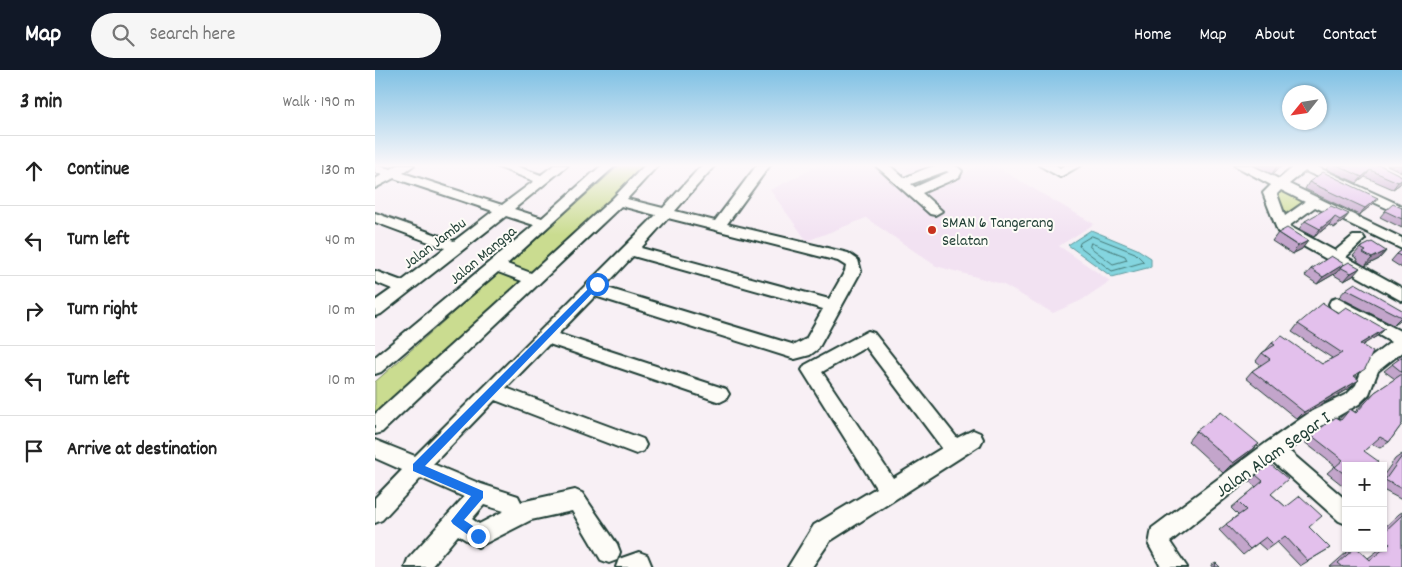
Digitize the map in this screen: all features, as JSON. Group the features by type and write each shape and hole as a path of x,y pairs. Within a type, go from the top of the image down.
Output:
{"street":[{"path":"434,188 545,224"},
{"name":"Jalan Jambu","path":"375,310 534,188"},
{"name":"Jalan Mangga","path":"375,366 383,350 496,266 584,188"},
{"path":"375,426 630,188"},
{"path":"375,513 417,467 688,188"},
{"path":"718,226 747,188"},
{"path":"910,188 935,211"},
{"path":"920,196 932,188"},
{"path":"1276,188 1270,197 1286,234 1402,295"},
{"path":"1288,188 1402,244"},
{"path":"1352,188 1402,211"},
{"path":"592,289 795,352 804,350 812,344 853,271 853,264 850,260 618,201"},
{"path":"1281,225 1315,201"},
{"path":"375,217 455,247"},
{"path":"1335,259 1358,239"},
{"path":"630,250 833,306"},
{"path":"496,266 532,279"},
{"path":"375,276 403,288"},
{"path":"1337,304 1402,341"},
{"path":"545,336 720,394"},
{"path":"890,491 811,370 868,338 955,450"},
{"name":"Jalan Alam Segar I","path":"1175,567 1162,551 1159,542 1160,536 1319,417 1353,399 1363,389 1371,367 1402,341"},
{"path":"492,390 636,444"},
{"path":"799,567 822,534 973,439"},
{"path":"375,449 479,494 511,503"},
{"path":"1273,450 1342,510"},
{"path":"416,567 479,494"},
{"path":"456,521 478,536 528,510 575,500 579,503 609,552"},
{"path":"627,567 639,563 641,567"}],"shaded area":[{"path":"774,188 903,188 915,198 930,188 1033,188 1094,224 1059,246 1110,281 1082,300 1053,313 1002,284 936,266 866,218 807,241 770,190"}],"green space":[{"path":"594,188 629,188 375,418 375,382"},
{"path":"1274,188 1315,201 1281,225"}],"water":[{"path":"1091,230 1137,249 1151,258 1151,267 1112,277 1068,245"}],"building":[{"path":"1322,188 1357,188 1378,198 1365,208"},
{"path":"1393,204 1402,208 1402,219 1385,211"},
{"path":"1331,206 1349,214 1340,220 1335,217 1320,229 1305,221"},
{"path":"1287,228 1308,241 1298,246 1278,233"},
{"path":"1372,242 1386,251 1372,258 1363,253 1366,251 1360,248"},
{"path":"1402,250 1402,257 1397,254"},
{"path":"1331,256 1344,264 1323,277 1311,269"},
{"path":"1349,262 1360,268 1351,273 1340,267"},
{"path":"1355,283 1402,310 1402,316 1346,289"},
{"path":"1323,303 1338,313 1346,307 1385,329 1360,344 1373,352 1365,369 1354,376 1359,380 1304,412 1252,371 1270,359 1262,353 1275,345 1272,343 1282,336 1322,364 1342,353 1298,324"},
{"path":"1402,357 1402,372 1392,364"},
{"path":"1402,374 1402,424 1389,442 1380,437 1364,451 1377,462 1342,462 1342,472 1335,467 1343,460 1311,435 1336,417 1341,420 1350,409 1356,413 1375,392"},
{"path":"1221,412 1259,444 1233,463 1196,431"},
{"path":"1402,456 1402,489 1387,481 1387,477"},
{"path":"1270,464 1288,479 1271,494 1286,507 1300,496 1322,516 1309,527 1330,548 1308,561 1285,536 1274,545 1266,537 1250,549 1226,524 1246,510 1238,502 1263,481 1256,475"},
{"path":"1402,515 1402,567 1343,567 1338,563 1350,552 1361,552 1370,560 1380,552 1387,552 1387,546 1390,544 1387,541 1387,529"}],"place":[{"name":"SMAN 6 Tangerang Selatan","path":"932,230"}],"route":[{"path":"478,536 456,521 479,494 417,467 597,284"}]}
